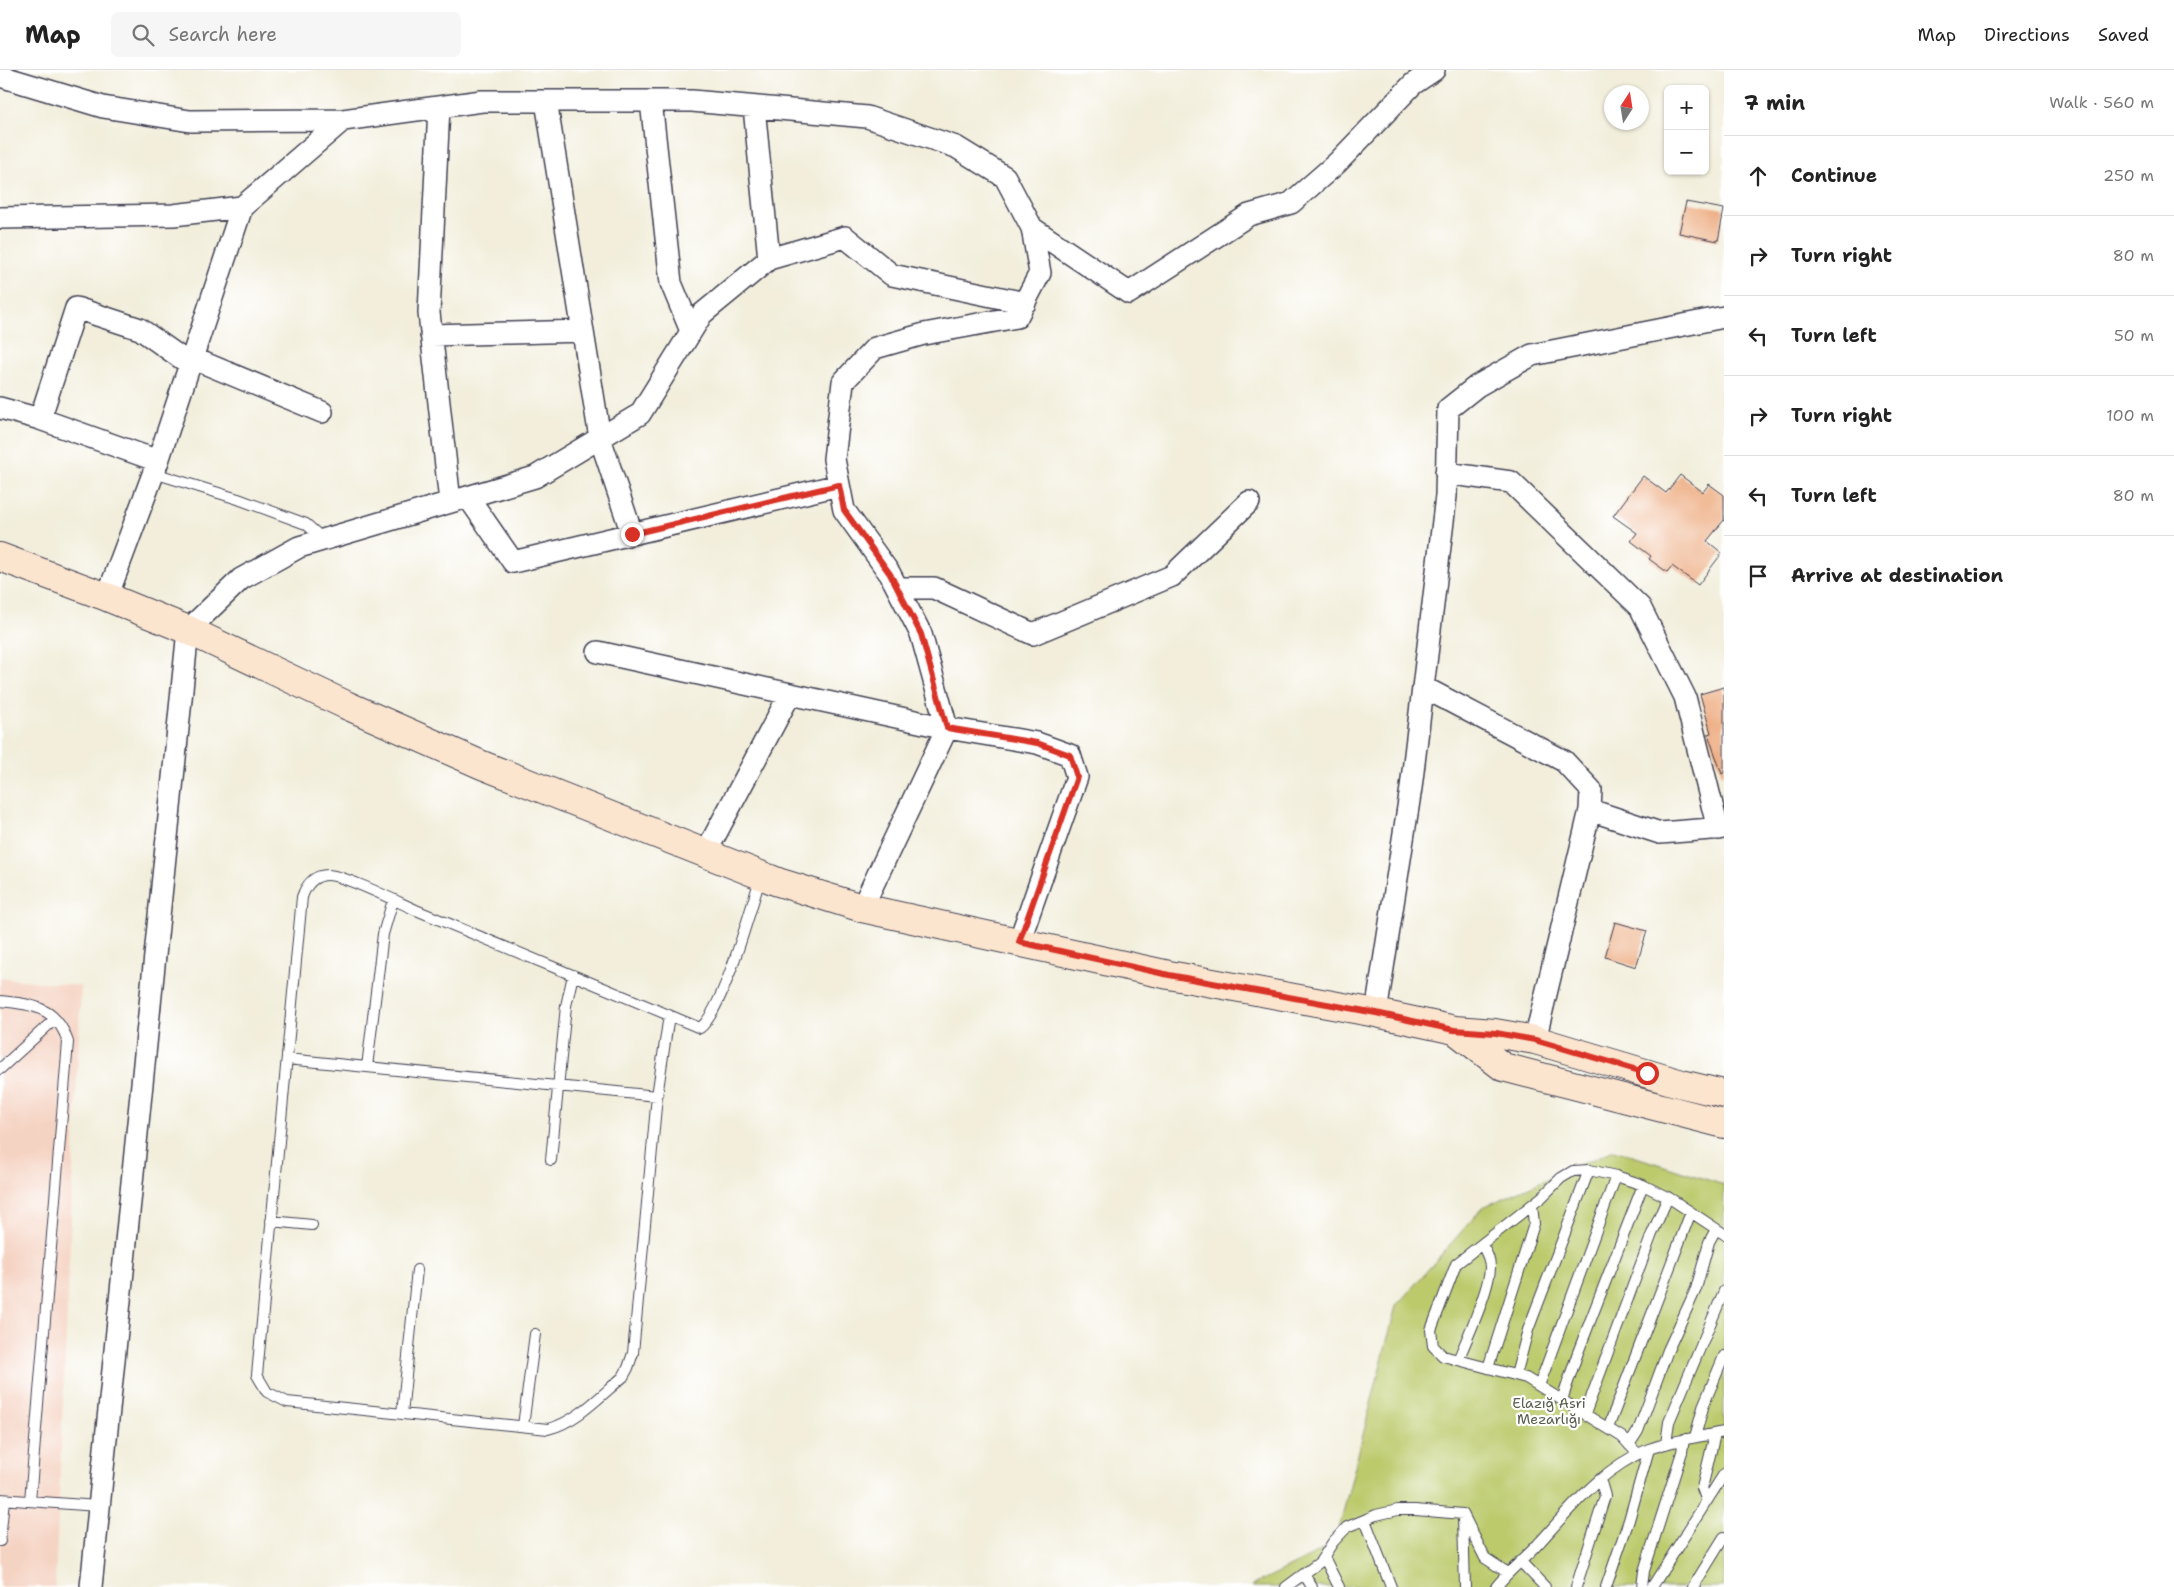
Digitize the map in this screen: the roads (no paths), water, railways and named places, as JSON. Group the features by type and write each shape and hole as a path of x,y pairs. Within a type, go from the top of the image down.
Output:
{"street":[{"path":"1032,228 1129,293 1249,215 1291,203 1337,163 1413,84 1434,70"},
{"path":"0,76 103,107 190,121 343,120 482,102 692,101 867,117 956,147 1005,177 1032,228 1040,273 1018,317 924,334 875,348 843,382 834,459 844,510 890,574 921,634 947,728 862,908"},
{"path":"546,102 600,438 632,534"},
{"path":"651,102 671,283 691,331"},
{"path":"439,107 429,313 431,335 459,499 512,562 839,485"},
{"path":"754,107 769,259"},
{"path":"107,597 156,467 242,206 343,120"},
{"path":"0,218 173,214 242,206"},
{"path":"90,1587 188,630 242,579 300,547 535,477 640,414 702,314 769,259 845,237 892,275 1025,303"},
{"path":"40,419 76,308 140,329 191,362 322,412"},
{"path":"1376,1013 1411,788 1446,496 1448,409 1476,386 1532,355 1724,317"},
{"path":"431,335 583,331"},
{"path":"0,408 40,419 156,467"},
{"path":"1446,473 1511,482 1640,607 1685,698 1721,828 1660,833 1590,810"},
{"path":"898,588 934,588 1033,634 1172,576 1249,502"},
{"path":"0,557 188,630 346,705 482,765 761,876 862,908 1169,975 1376,1013 1454,1030 1496,1033 1535,1040 1682,1084 1724,1094"},
{"path":"598,652 947,728 1037,743 1070,755 1077,777 1019,942"},
{"path":"1423,686 1564,760 1591,790 1590,810 1535,1040"},
{"path":"705,854 790,694"},
{"path":"1454,1030 1503,1067 1724,1124"}],"lane":[{"path":"156,467 306,524 323,540"},
{"path":"669,1015 658,1096 633,1353 623,1377 562,1426 548,1428 287,1402 273,1396 261,1384 257,1375 304,890 314,878 329,875 336,876 392,900 573,975 669,1015 700,1028 708,1022 740,942 761,876"},
{"path":"368,1067 383,934 392,900"},
{"path":"550,1160 566,1006 573,975"},
{"path":"0,1001 38,1007 55,1019 65,1033 68,1042 30,1502"},
{"path":"0,1069 55,1019"},
{"path":"287,1059 658,1096"},
{"path":"1630,1445 1638,1432 1674,1335 1696,1289 1709,1242 1720,1231 1668,1198 1643,1185 1616,1176 1579,1169 1566,1174 1532,1205 1456,1264 1431,1330 1431,1338 1437,1352 1443,1356 1526,1378 1622,1437 1638,1454"},
{"path":"1516,1375 1528,1330 1589,1170"},
{"path":"1539,1386 1616,1176"},
{"path":"1562,1400 1577,1355 1643,1185"},
{"path":"1585,1414 1652,1234 1668,1198"},
{"path":"1488,1368 1534,1224 1532,1205"},
{"path":"1608,1428 1691,1212"},
{"path":"272,1221 312,1225"},
{"path":"1458,1360 1476,1316 1490,1272 1489,1260 1482,1245"},
{"path":"402,1414 418,1270"},
{"path":"1666,1444 1669,1422 1724,1291"},
{"path":"523,1426 535,1334"},
{"path":"1695,1437 1704,1404 1724,1356"},
{"path":"1496,1587 1600,1479 1638,1454 1666,1444 1720,1433 1702,1488 1707,1502"},
{"path":"1642,1587 1644,1572 1682,1452 1684,1440"},
{"path":"1606,1587 1629,1520 1649,1450"},
{"path":"1652,1587 1724,1474"},
{"path":"1576,1587 1605,1496 1600,1479"},
{"path":"0,1541 2,1500 98,1506"},
{"path":"1286,1587 1313,1569 1347,1527 1387,1512 1398,1510 1463,1514"},
{"path":"1463,1514 1485,1558 1508,1573"},
{"path":"1463,1514 1465,1587"},
{"path":"1365,1520 1390,1587"},
{"path":"1693,1587 1724,1537"},
{"path":"1324,1557 1339,1587"},
{"path":"1520,1561 1545,1587"},
{"path":"1304,1574 1312,1587"}],"park label":[{"name":"Elazığ Asri Mezarlığı","path":"1549,1412"}]}
